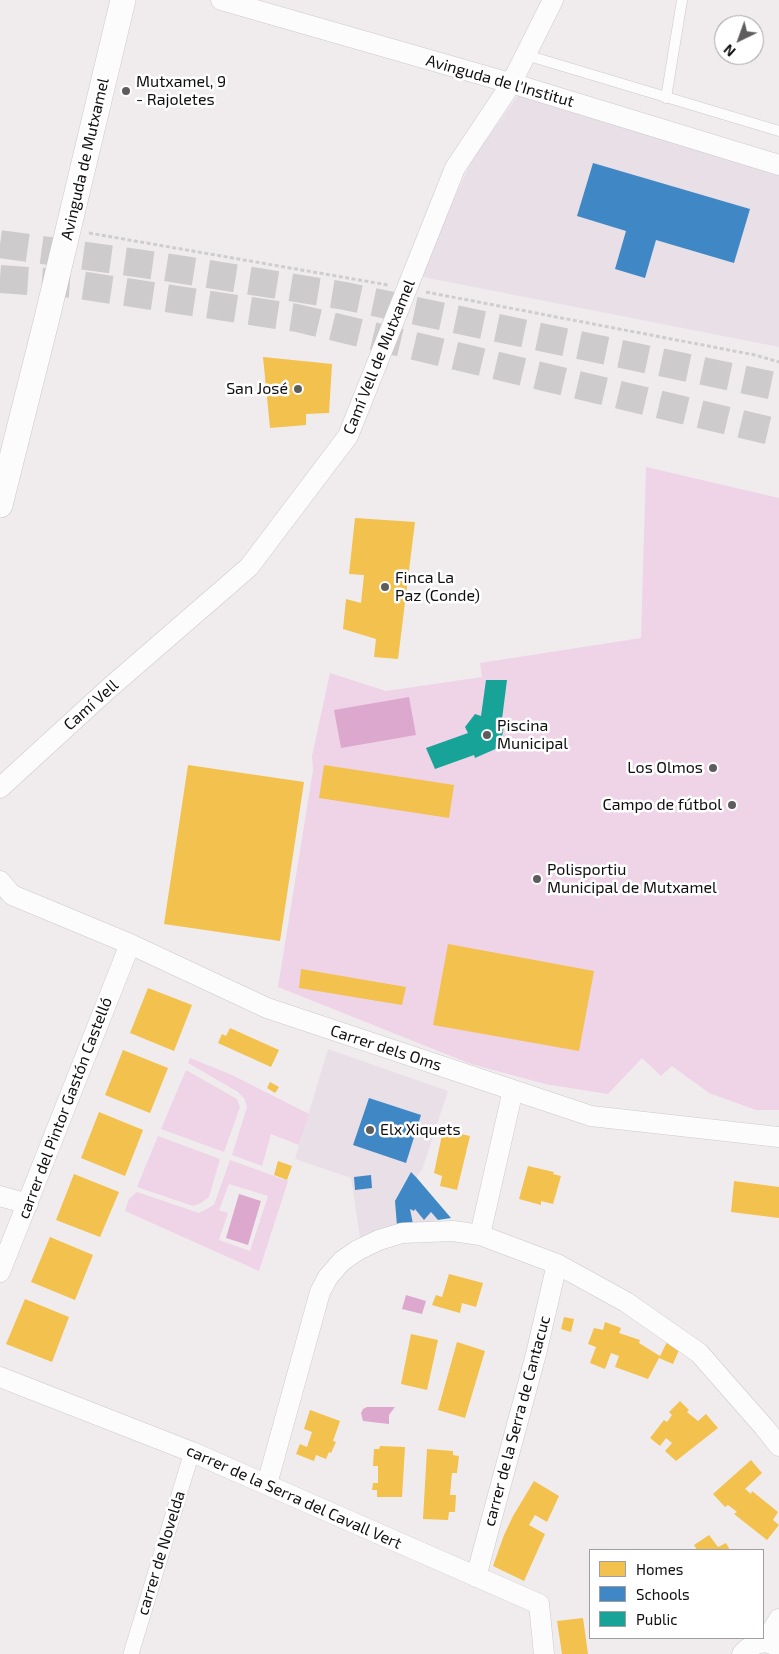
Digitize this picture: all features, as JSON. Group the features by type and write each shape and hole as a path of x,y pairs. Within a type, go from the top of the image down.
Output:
{"street":[{"name":"Avinguda de Mutxamel","path":"0,505 123,0"},
{"name":"Avinguda de l'Institut","path":"221,0 511,84 779,165"},
{"name":"Camí Vell de Mutxamel","path":"184,624 249,567 348,436 455,168 511,84 553,0"},
{"name":"Camí Vell","path":"0,788 107,690 184,624"},
{"name":"Carrer dels Oms","path":"6,888 267,1008 591,1116 779,1137"},
{"name":"carrer del Pintor Gastón Castelló","path":"0,1272 130,944"},
{"path":"480,1235 513,1090"},
{"path":"0,1196 28,1204"},
{"path":"267,1484 320,1292 328,1278 342,1261 358,1250 379,1240 402,1234 453,1231 480,1235 557,1264 626,1302 699,1352 779,1446"},
{"name":"carrer de la Serra de Cantacuc","path":"476,1578 536,1354 557,1264"},
{"name":"carrer de la Serra del Cavall Vert","path":"0,1377 192,1452 539,1604 544,1654"},
{"name":"carrer de Novelda","path":"131,1654 192,1452"},
{"path":"742,1654 756,1644 772,1644 779,1619"}],"lane":[{"path":"666,98 682,0"},
{"path":"526,55 779,131"}],"shaded area":[{"path":"522,90 779,170 779,347 418,276 472,160"},
{"name":"Polisportiu Municipal de Mutxamel","path":"646,467 779,498 779,1110 756,1110 709,1093 672,1066 661,1076 642,1058 608,1094 545,1084 471,1064 278,987 313,770 312,756 330,673 386,691 482,677 480,663 641,638"},
{"path":"409,697 416,735 341,748 334,710"},
{"name":"Elx Xiquets","path":"328,1049 448,1091 422,1170 416,1177 428,1192 420,1198 438,1220 382,1229 360,1238 351,1178 295,1159"},
{"path":"190,1058 232,1075 309,1114 299,1145 271,1134 262,1166 232,1155 247,1107 244,1098 238,1092 188,1063"},
{"path":"186,1070 237,1099 240,1107 224,1152 161,1129"},
{"path":"158,1136 220,1159 209,1197 201,1203 193,1206 137,1187"},
{"path":"230,1160 288,1181 259,1271 125,1211 129,1199 137,1192 199,1213 214,1205","holes":["229,1184 268,1196 250,1251 219,1240 228,1213 219,1210"]},
{"path":"239,1194 261,1201 248,1245 226,1238"},
{"path":"406,1295 426,1301 422,1314 402,1309"},
{"path":"367,1407 395,1407 389,1415 389,1424 363,1421 361,1413"}],"building: Homes":[{"name":"San José","path":"263,357 332,364 329,413 306,414 306,425 270,428"},
{"name":"Finca La Paz (Conde)","path":"355,518 415,522 398,659 374,657 376,639 343,629 346,599 361,603 364,575 349,574"},
{"path":"188,765 304,782 280,941 164,924"},
{"path":"324,765 454,785 449,818 319,798"},
{"path":"448,944 594,971 579,1051 433,1025"},
{"path":"301,969 406,987 402,1005 299,988"},
{"path":"148,988 192,1005 174,1051 130,1033"},
{"path":"230,1028 279,1050 271,1067 218,1043 222,1034 226,1036"},
{"path":"123,1050 168,1068 150,1113 105,1095"},
{"path":"270,1082 279,1087 275,1093 267,1088"},
{"path":"99,1112 143,1130 125,1176 81,1158"},
{"path":"443,1130 470,1136 457,1190 440,1186 442,1176 434,1173"},
{"path":"278,1161 292,1166 287,1180 274,1175"},
{"path":"528,1166 554,1172 553,1174 561,1176 553,1204 541,1201 541,1205 519,1199"},
{"path":"74,1174 119,1192 100,1237 56,1220"},
{"path":"734,1181 779,1187 779,1218 731,1212"},
{"path":"50,1237 93,1255 75,1300 31,1282"},
{"path":"449,1274 483,1283 476,1307 462,1303 460,1313 432,1305 436,1295 442,1297"},
{"path":"25,1299 69,1317 52,1362 6,1344"},
{"path":"564,1317 574,1319 571,1332 561,1329"},
{"path":"605,1322 621,1328 619,1333 640,1340 639,1343 660,1356 667,1342 679,1350 673,1364 659,1358 648,1379 615,1367 619,1356 611,1353 605,1369 590,1363 596,1347 588,1344 594,1328 603,1330"},
{"path":"411,1334 438,1340 427,1390 401,1384"},
{"path":"457,1342 485,1351 465,1418 438,1410"},
{"path":"680,1401 689,1410 687,1412 698,1421 706,1414 718,1428 676,1461 665,1451 672,1443 666,1438 660,1446 650,1438 664,1420 667,1422 672,1415 669,1412"},
{"path":"310,1410 340,1421 333,1441 336,1442 326,1459 316,1455 314,1461 296,1454 300,1444 307,1447 312,1432 304,1429"},
{"path":"380,1446 405,1447 402,1497 377,1497 377,1490 372,1490 373,1483 378,1483 378,1466 373,1466 374,1449 379,1449"},
{"path":"427,1449 453,1451 453,1455 459,1456 457,1473 452,1473 450,1495 456,1495 455,1512 449,1512 448,1520 423,1519"},
{"path":"751,1460 762,1473 745,1489 751,1494 752,1491 778,1512 773,1520 779,1525 767,1540 734,1514 737,1512 728,1505 725,1507 713,1494"},
{"path":"534,1481 559,1496 547,1522 535,1515 529,1525 545,1534 524,1581 493,1566 513,1516"},
{"path":"709,1535 718,1547 726,1543 729,1549 696,1549 694,1545"},
{"path":"583,1618 588,1654 562,1654 557,1621"}],"building: Schools":[{"path":"593,163 750,209 734,263 656,240 645,278 615,269 626,231 577,216"},
{"path":"369,1098 421,1115 406,1163 353,1145"},
{"path":"411,1172 451,1218 438,1220 431,1212 424,1220 415,1209 414,1211 410,1209 413,1224 397,1226 395,1201"},
{"path":"371,1175 372,1188 355,1190 354,1177"}],"building: Public":[{"path":"486,680 507,680 502,719 505,721 500,747 475,758 474,755 435,769 426,748 468,733 465,727 475,714 481,716"}],"tunnel":[{"path":"0,244 165,267 345,296 779,387"},
{"path":"0,279 73,284 297,318 779,433"}],"place":[{"name":"Mutxamel, 9 - Rajoletes","path":"126,91"},
{"name":"San José","path":"298,389"},
{"name":"Finca La Paz (Conde)","path":"385,587"},
{"name":"Piscina Municipal","path":"487,735"},
{"name":"Los Olmos","path":"713,768"},
{"name":"Campo de fútbol","path":"732,805"},
{"name":"Polisportiu Municipal de Mutxamel","path":"537,879"},
{"name":"Elx Xiquets","path":"370,1130"}]}
